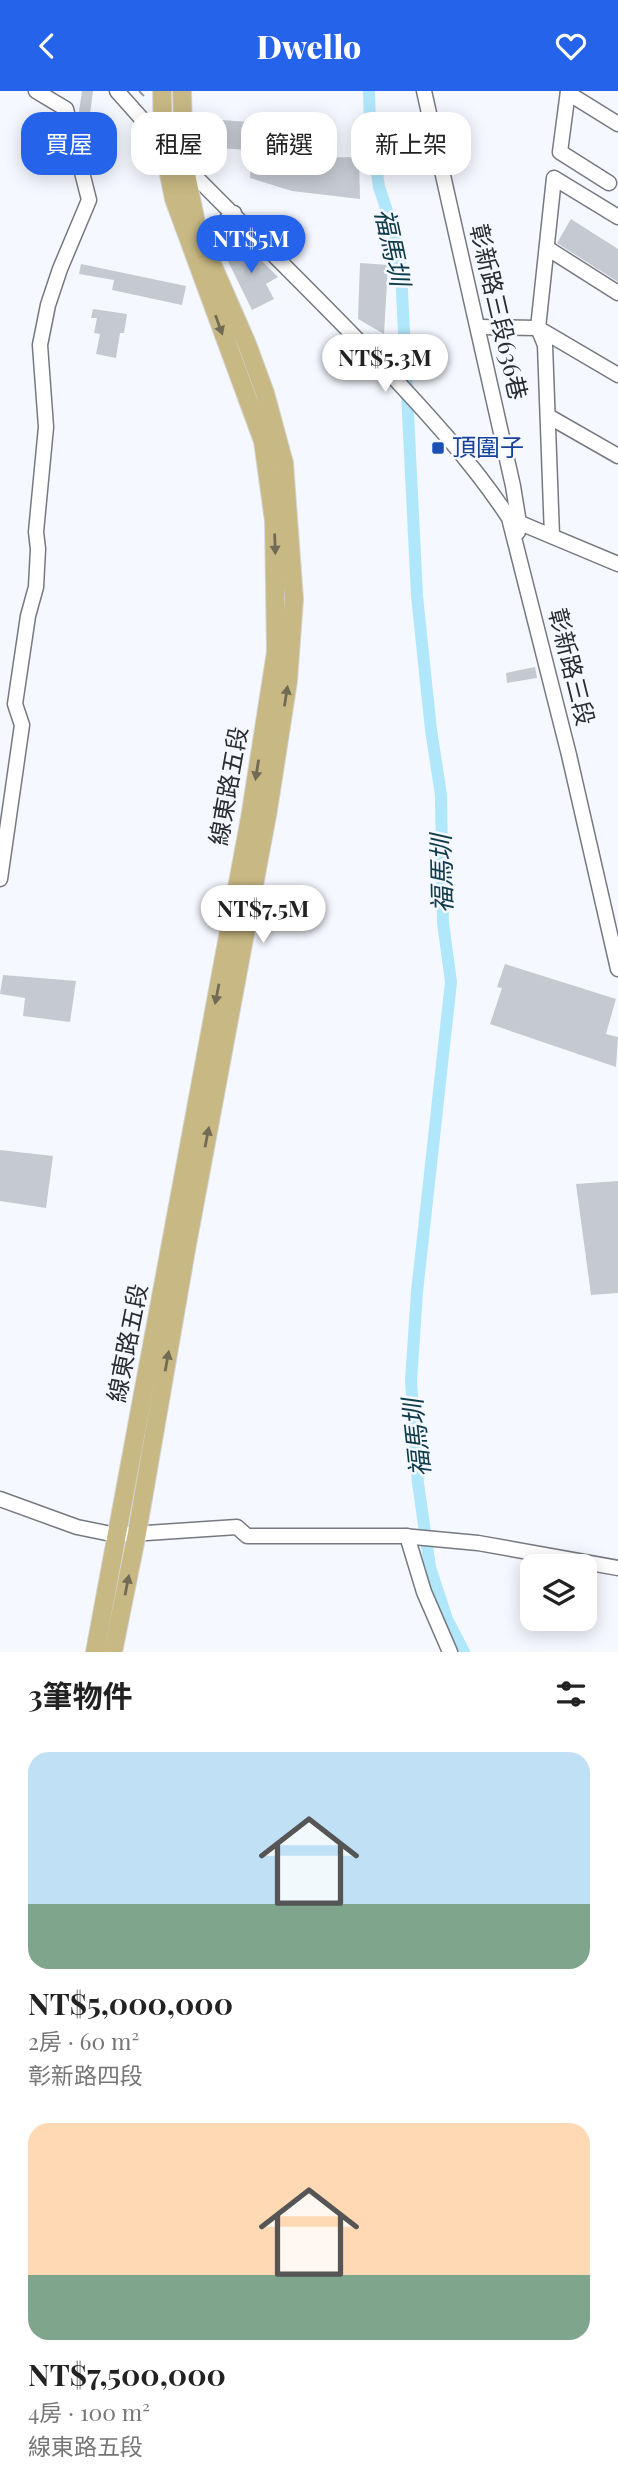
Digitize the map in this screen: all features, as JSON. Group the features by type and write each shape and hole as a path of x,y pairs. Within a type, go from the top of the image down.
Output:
{"main road":[{"name":"線東路五段","path":"182,91 183,112"},
{"name":"線東路五段","path":"95,1652 250,818 276,652 274,521 263,441 174,199 169,175"},
{"name":"線東路五段","path":"113,1652 268,810 288,681 294,599 284,463 260,381 198,232 186,175"}],"street":[{"path":"0,879 22,725 15,704 28,616 36,587 36,532 46,427 40,345 48,305 60,269 89,200 66,109 36,91"},
{"path":"117,91 136,112"},
{"name":"彰新路三段636巷","path":"424,91 513,486 517,544"},
{"path":"609,183 560,152 568,92 618,124"},
{"path":"194,175 420,405 514,521 618,564"},
{"path":"552,536 545,345 538,328 555,178 618,217"},
{"path":"206,250 214,231 233,213"},
{"path":"547,249 618,293"},
{"path":"478,327 538,328 618,375"},
{"path":"548,416 618,456"},
{"name":"彰新路三段","path":"517,544 618,969"},
{"path":"0,1499 77,1527 117,1535 237,1527 247,1536 411,1537 478,1543 618,1568"},
{"path":"411,1537 424,1592 450,1652"}],"path":[{"path":"139,91 154,95"}],"building":[{"path":"82,91 93,91 90,112 79,112"},
{"path":"227,120 241,121 241,150 227,148"},
{"path":"337,157 351,157 351,175 359,175 360,199 292,191 250,178 250,175 337,175"},
{"path":"571,219 618,249 618,282 557,243"},
{"path":"245,244 278,277 266,284 274,299 252,310 224,253"},
{"path":"360,263 388,265 384,334 358,319"},
{"path":"81,264 186,286 182,305 112,290 114,280 79,274"},
{"path":"93,309 127,314 124,333 120,333 116,358 96,354 100,334 94,333 97,318 91,318"},
{"path":"535,667 537,678 507,683 506,673"},
{"path":"505,964 616,999 606,1034 618,1037 616,1067 490,1024 502,988 497,987"},
{"path":"3,975 76,981 70,1022 23,1016 25,998 0,994"},
{"path":"0,1150 53,1156 46,1208 0,1201"},
{"path":"618,1181 618,1293 591,1295 576,1184"}],"waterway":[{"name":"福馬圳","path":"369,91 370,126 379,187 395,235 401,271 417,596 431,730 441,795 443,923 451,982 417,1292 411,1381 418,1483 430,1567 447,1619 464,1652"}],"place":[{"name":"頂圍子","path":"438,448"}]}
